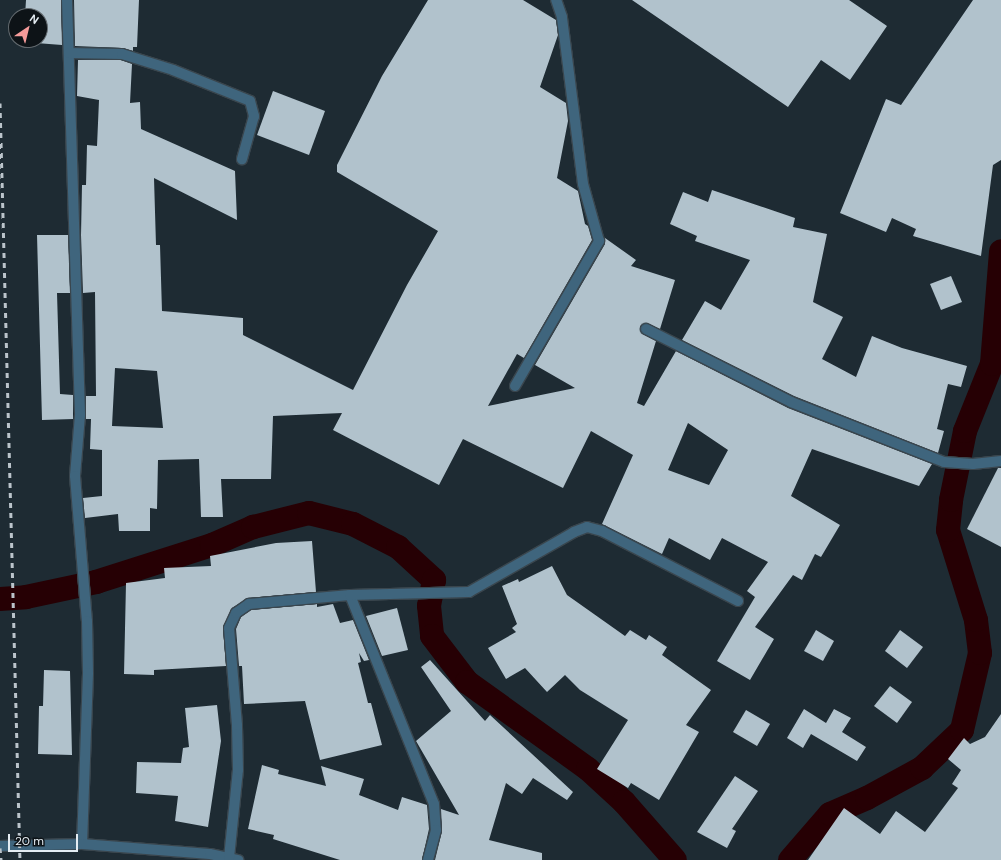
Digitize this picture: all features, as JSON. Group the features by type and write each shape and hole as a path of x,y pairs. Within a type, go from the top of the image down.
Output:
{"street":[{"path":"67,0 80,415 75,476 81,566 87,621 82,844"},
{"path":"515,386 599,241 583,184 562,17 556,0"},
{"path":"69,53 122,54 173,70 250,101 254,116 242,159"},
{"path":"646,329 791,402 944,462 973,464 1001,461"},
{"path":"0,846 82,844 234,859 238,770 237,725 229,628 236,613 249,604 414,592 469,592 574,532 587,527 602,530 738,601"},
{"path":"350,596 434,804 436,830 428,860"}],"building":[{"path":"26,0 61,0 62,45 48,44 48,8 26,8"},
{"path":"74,0 139,0 137,47 133,47 133,51 122,48 75,46"},
{"path":"428,0 523,0 556,20 558,35 540,87 566,103 568,121 557,178 578,191 585,224 588,226 592,240 524,358 517,354 488,406 575,388 535,365 605,244 605,238 636,260 631,266 675,280 660,329 646,323 640,326 641,333 656,341 637,403 644,406 676,351 788,408 932,464 919,486 812,449 791,496 840,525 821,557 815,554 802,580 793,575 755,627 774,639 750,680 717,661 755,597 747,591 768,562 722,538 710,560 669,538 662,554 602,524 633,455 591,431 563,488 463,439 439,485 333,430 342,413 273,416 271,479 221,479 223,517 201,517 199,459 158,460 157,509 150,508 150,531 119,531 118,514 85,518 83,498 102,496 102,450 90,449 91,419 86,419 86,396 96,396 95,292 83,293 81,235 82,185 86,185 87,145 97,146 99,100 77,96 78,60 121,60 132,64 130,103 140,102 141,129 235,171 237,220 154,178 156,245 160,245 162,311 243,318 243,335 353,390 407,285 438,231 337,172 337,165 382,76","holes":["115,368 157,371 163,428 112,426","688,423 728,450 709,485 668,470"]},
{"path":"632,0 849,0 887,26 850,80 821,60 788,107"},
{"path":"973,0 1001,0 1001,160 993,165 981,256 913,236 916,229 892,218 886,232 840,213 886,99 901,105"},
{"path":"273,91 325,111 309,155 257,135"},
{"path":"712,190 795,218 793,227 827,234 813,302 843,317 822,359 856,377 872,336 902,348 967,366 961,387 948,384 937,429 944,431 938,453 794,396 682,340 705,301 721,310 750,260 695,241 697,236 670,224 683,192 708,202"},
{"path":"37,235 68,235 70,293 57,293 60,394 73,395 73,419 42,420"},
{"path":"951,276 962,302 941,310 930,284"},
{"path":"998,468 1001,468 1001,547 967,529"},
{"path":"312,541 316,592 248,598 232,608 223,628 226,666 154,670 154,675 124,674 126,583 165,578 164,568 211,566 210,556 276,543"},
{"path":"552,566 567,595 625,636 630,630 646,640 649,635 667,647 662,655 711,690 686,725 699,732 659,800 631,783 628,788 597,769 628,720 580,690 565,675 547,692 525,668 506,679 488,648 516,632 512,628 517,624 502,586 518,579 519,582"},
{"path":"317,604 317,607 333,604 340,623 353,620 369,660 364,661 359,653 361,662 358,663 368,703 371,703 382,745 320,760 305,701 244,704 242,666 239,666 236,629 241,617 251,610"},
{"path":"397,608 408,650 382,656 366,616"},
{"path":"816,630 834,641 823,661 804,651"},
{"path":"900,630 923,647 907,668 885,651"},
{"path":"430,660 485,721 490,715 573,792 567,800 533,778 522,794 506,783 489,840 542,853 542,860 435,860 442,831 441,809 459,815 416,741 451,711 421,667"},
{"path":"44,670 70,671 72,755 38,754 39,706 43,706"},
{"path":"890,686 912,702 897,723 874,706"},
{"path":"217,705 221,741 208,827 175,821 178,796 136,793 137,762 181,763 183,748 189,747 185,708"},
{"path":"804,709 826,723 834,709 851,718 842,732 866,747 857,761 811,734 803,748 787,738"},
{"path":"746,710 770,724 757,746 733,732"},
{"path":"1001,714 1001,860 808,860 844,808 880,834 896,811 925,832 958,788 952,784 961,770 948,759 964,738 970,744 985,737"},
{"path":"262,765 279,770 278,774 326,786 321,766 364,779 359,795 398,810 402,797 427,805 429,829 422,860 340,860 273,839 274,835 248,829"},
{"path":"735,776 758,791 732,829 736,831 727,848 697,832"}],"waterway":[{"path":"790,860 830,814 867,798 922,768 962,730 980,653 976,620 948,530 951,500 965,431 992,364 1001,251"},
{"path":"0,599 26,597 96,582 212,545 253,527 309,513 353,524 398,547 434,580 429,606 432,636 467,682 588,769 624,802 675,860"}],"railway":[{"path":"0,103 20,860"},
{"path":"0,848 1,860"}]}
